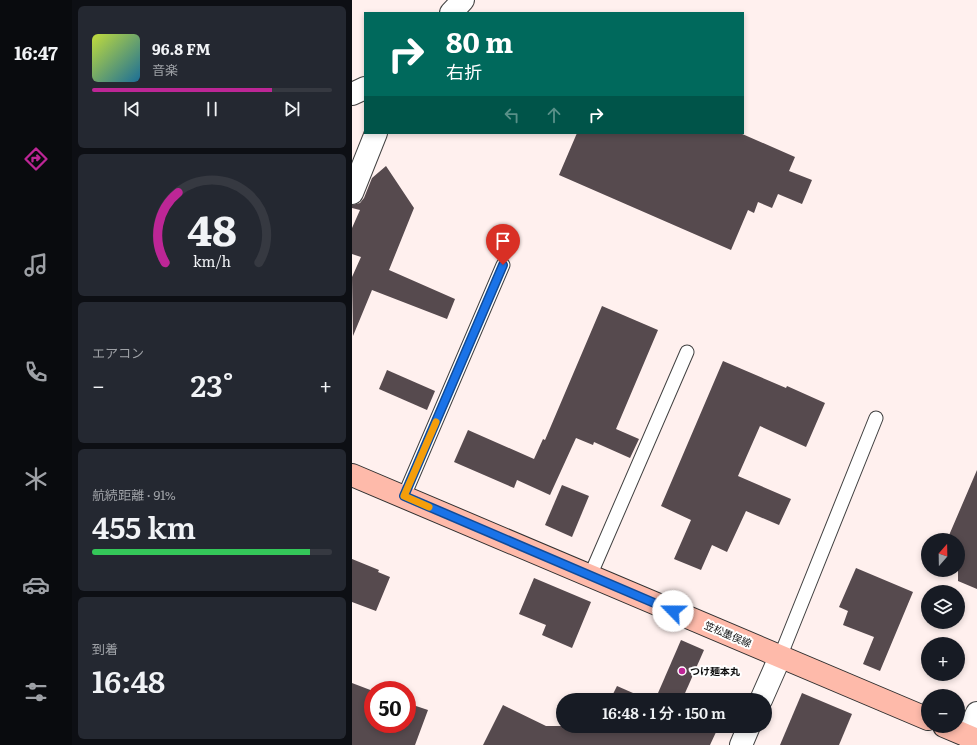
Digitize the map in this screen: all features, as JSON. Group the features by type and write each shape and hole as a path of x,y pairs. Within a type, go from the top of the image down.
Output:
{"main road":[{"name":"笠松墨俣線","path":"352,474 921,716"},
{"path":"960,733 972,738"}],"street":[{"path":"452,12 463,0"},
{"path":"352,94 364,88"},
{"path":"352,192 376,134"},
{"path":"764,693 780,656"},
{"path":"972,738 977,713"},
{"path":"741,745 746,733"}],"lane":[{"path":"404,496 503,265"},
{"path":"590,576 687,352"},
{"path":"780,656 876,418"}],"building":[{"path":"577,134 742,134 795,157 789,171 812,180 802,204 778,194 772,208 758,202 754,213 748,210 731,250 559,175"},
{"path":"386,166 414,208 389,270 455,299 447,319 372,290 353,336 352,277 361,257 352,254 352,228 360,210 352,208 352,205 360,203 364,198 372,178"},
{"path":"602,306 658,330 616,429 639,439 630,458 594,442 593,445 576,438 550,495 517,480 514,488 454,462 468,430 534,459 543,439 545,440"},
{"path":"723,361 786,388 787,386 825,403 806,447 760,426 738,476 791,499 779,525 746,511 727,552 712,545 701,570 674,559 691,520 661,506"},
{"path":"387,370 435,391 427,410 379,389"},
{"path":"977,470 977,589 958,581 958,577 965,577 965,533 950,533"},
{"path":"562,485 589,496 572,537 545,525"},
{"path":"352,559 379,570 378,572 390,577 376,611 352,602"},
{"path":"856,568 913,592 880,671 863,664 874,637 843,625 848,611 839,607"},
{"path":"534,578 591,602 572,648 542,635 546,625 519,614"},
{"name":"つけ麺本丸","path":"681,640 704,650 685,693 658,693"},
{"path":"352,683 364,688 364,733 416,733 416,706 428,710 415,745 352,745"},
{"path":"617,686 633,693 614,693"},
{"path":"802,693 852,714 839,745 780,745"},
{"path":"503,705 546,726 556,726 556,733 716,733 710,745 483,745"}],"slow traffic":[{"path":"429,507 404,496 436,422"}],"place":[{"name":"つけ麺本丸","path":"682,671"}],"route":[{"path":"503,265 404,496 673,611"}]}
